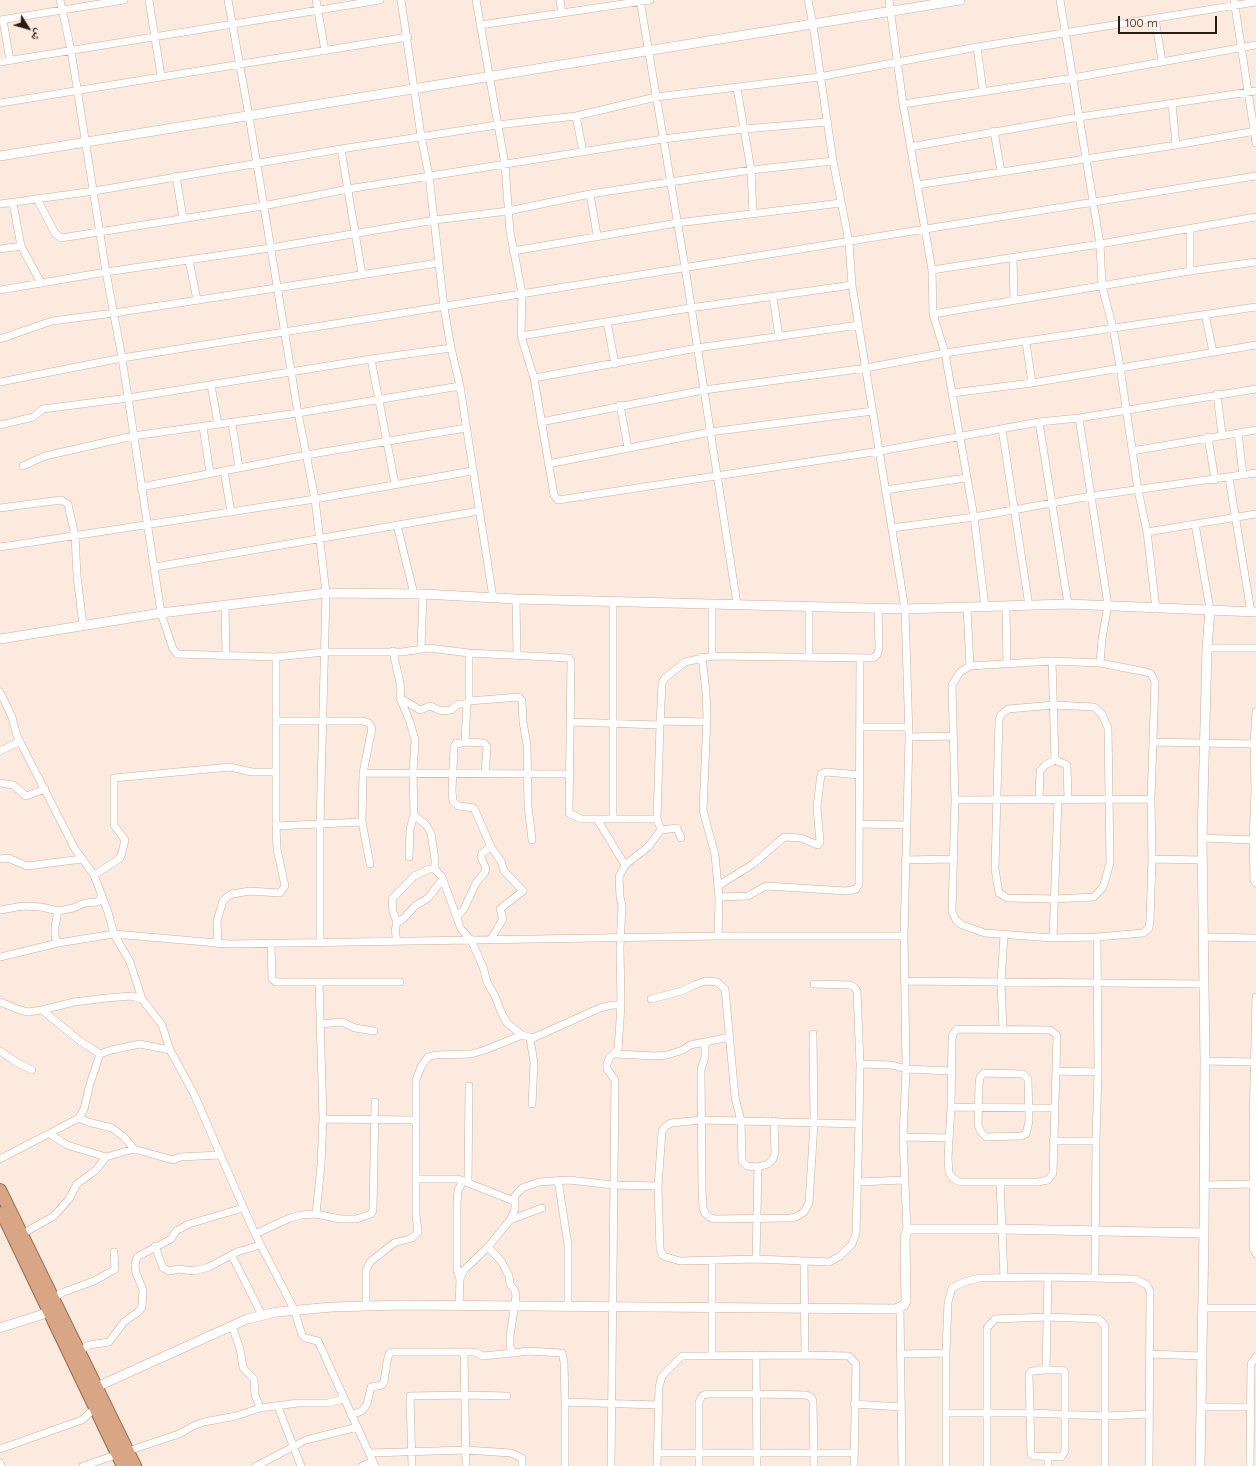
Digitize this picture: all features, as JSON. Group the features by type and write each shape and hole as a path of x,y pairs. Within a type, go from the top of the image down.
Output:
{"highway":[{"path":"0,1190 80,1352 92,1389"},
{"path":"0,1208 50,1312 92,1389 123,1453 135,1466"},
{"path":"123,1453 123,1466"}],"street":[{"path":"60,0 70,50 106,272 122,358 161,613 171,644 177,654 276,657 324,652 416,651 429,648 469,653 569,658 572,661 569,813 581,819 657,819"},
{"path":"10,60 1,20 124,0"},
{"path":"148,0 161,76"},
{"path":"228,0 231,25 257,163 298,413 315,499 326,594 320,825 320,942"},
{"path":"316,0 325,51"},
{"path":"0,62 231,25 317,9 380,0"},
{"path":"401,0 408,37 421,136 429,176 435,220 438,263 450,348 460,386 472,471 494,598"},
{"path":"476,0 505,165 508,211 513,251 522,293 521,336 534,378 554,495 558,500 880,451 1039,422 1126,411 1217,394 1256,389"},
{"path":"560,0 562,13"},
{"path":"480,25 650,0"},
{"path":"808,0 833,161 849,242 852,285 905,609 909,737 904,936 906,1070 903,1137 907,1231 905,1237 906,1301 900,1308 902,1466"},
{"path":"889,0 896,62 932,270 933,314 945,353 974,517 985,607"},
{"path":"0,156 249,116 488,75 649,49 813,25 960,0"},
{"path":"1060,0 1100,244 1102,286 1113,328 1138,490 1147,532 1156,609"},
{"path":"640,1 685,267 690,308 737,604"},
{"path":"0,204 94,191 421,136 576,116 656,97 819,77 1065,32 1155,18 1234,3 1256,2"},
{"path":"1234,3 1256,143"},
{"path":"1155,18 1162,61"},
{"path":"0,103 408,37"},
{"path":"903,104 1073,78 1256,45"},
{"path":"978,47 983,91"},
{"path":"737,88 751,170 753,213"},
{"path":"910,147 1079,117 1256,91"},
{"path":"1172,104 1176,145"},
{"path":"576,116 583,152"},
{"path":"37,199 55,233 61,238 263,206 348,189 505,165 663,138 828,122"},
{"path":"994,131 1002,172"},
{"path":"917,185 1176,145 1255,131"},
{"path":"341,149 362,274"},
{"path":"0,290 106,272 270,248 435,220 508,211 590,194 751,170 833,161"},
{"path":"176,176 183,218"},
{"path":"0,382 122,358 1256,176"},
{"path":"590,194 597,235"},
{"path":"13,203 21,246 41,283"},
{"path":"513,251 597,235 677,223 841,203"},
{"path":"932,270 1100,244 1256,217"},
{"path":"1190,229 1190,271"},
{"path":"0,249 21,246"},
{"path":"1013,258 1014,300"},
{"path":"189,260 197,300"},
{"path":"933,314 1190,271 1256,262"},
{"path":"0,339 52,321 114,313 438,263"},
{"path":"521,336 690,308 852,285"},
{"path":"773,297 779,337"},
{"path":"541,422 620,405 704,390 866,368 945,353 1256,307"},
{"path":"1205,314 1212,352"},
{"path":"607,322 615,364"},
{"path":"534,378 697,348 859,325"},
{"path":"1026,342 1032,383"},
{"path":"952,393 1032,383 1256,345"},
{"path":"0,426 33,417 43,409 128,398 371,359 450,348"},
{"path":"371,359 378,400 388,441 395,484"},
{"path":"211,385 218,424"},
{"path":"23,466 45,456 133,436 298,413 460,386"},
{"path":"1217,394 1222,435"},
{"path":"620,405 628,448"},
{"path":"548,464 710,432 873,410"},
{"path":"1079,418 1108,606 1102,639 1100,663"},
{"path":"1039,422 1068,604"},
{"path":"232,423 238,468"},
{"path":"203,427 210,473"},
{"path":"141,487 306,455 466,428"},
{"path":"1002,429 1030,606"},
{"path":"1132,451 1256,430"},
{"path":"1238,433 1243,476"},
{"path":"1208,437 1215,480"},
{"path":"224,471 231,512"},
{"path":"0,547 315,499 472,471"},
{"path":"892,528 974,517 1091,496 1215,480 1256,473"},
{"path":"885,490 966,478"},
{"path":"0,639 161,613 225,607 326,594 418,594 516,600 613,601 905,609 1068,604 1253,612 1229,478"},
{"path":"0,508 61,500 68,504 75,536 77,576 83,625"},
{"path":"155,567 480,511"},
{"path":"1147,532 1256,514"},
{"path":"1195,524 1210,609 1206,648 1202,838 1205,1185 1200,1466"},
{"path":"397,525 418,594 421,649"},
{"path":"516,600 517,655"},
{"path":"612,819 613,601"},
{"path":"712,604 712,656"},
{"path":"809,606 809,656"},
{"path":"225,607 226,656"},
{"path":"1006,607 1007,663"},
{"path":"661,830 657,819 659,816 662,683 665,678 685,662 712,656 809,656 873,658 877,655 878,608"},
{"path":"967,608 970,666"},
{"path":"1206,648 1256,648"},
{"path":"393,651 401,688 400,698 410,722 415,740 413,773 414,815 410,829 409,857"},
{"path":"466,742 469,653"},
{"path":"218,944 217,921 223,901 227,897 232,894 250,891 272,894 282,892 284,886 276,826 276,657"},
{"path":"702,657 706,692 703,810 715,855 719,896 718,936"},
{"path":"719,896 748,896 766,886 848,891 856,889 860,880 860,658"},
{"path":"1052,661 1054,760"},
{"path":"1052,661 1100,663 1151,674 1155,682 1151,798 1152,858 1148,928 1143,933 1098,937 1053,938 985,933 969,929 956,920 952,912 955,800 952,685 960,672 970,666 1052,661"},
{"path":"0,692 12,717 20,741 82,859 94,875 101,897 108,912 114,934 130,962 142,999 162,1025 170,1050 194,1094 254,1234 294,1309 303,1336 318,1341 374,1464 362,1466"},
{"path":"400,698 420,710 430,706 442,711 451,710 458,704 468,702 519,697 522,701 523,722 527,745 528,806 532,840"},
{"path":"1054,705 1094,707 1105,719 1108,728 1110,799 1110,863 1103,887 1094,896 1054,899 1008,898 999,893 995,869 998,799 998,737 1001,715 1008,709 1054,705"},
{"path":"1256,712 1254,744 1256,789 1253,840 1254,880 1256,883"},
{"path":"276,721 363,721 369,723 372,728 363,773 362,822 370,864"},
{"path":"571,722 706,722"},
{"path":"861,727 908,727"},
{"path":"909,737 954,736"},
{"path":"0,752 20,741"},
{"path":"485,774 487,747 484,744 466,742 456,743 452,790 453,802 459,806 474,808 490,847 501,861 504,871 523,891 500,909 504,918 491,939"},
{"path":"1153,742 1254,744"},
{"path":"1054,760 1067,765 1068,799"},
{"path":"1039,800 1040,771 1045,765 1054,760"},
{"path":"94,875 119,859 125,840 114,825 114,778 230,767 252,772 276,772"},
{"path":"718,886 730,877 741,873 784,837 801,838 818,845 820,842 817,800 821,774 826,772 860,775"},
{"path":"363,773 569,774"},
{"path":"0,783 13,785 24,796 45,789"},
{"path":"955,800 1151,798"},
{"path":"1053,938 1058,800"},
{"path":"414,815 426,825 431,833 436,860 435,869 443,879 461,929 471,940 483,967 487,982 507,1023 522,1035 530,1038 541,1036 600,1008 612,1004 621,1005"},
{"path":"597,819 626,865"},
{"path":"276,826 362,822"},
{"path":"860,824 906,825"},
{"path":"616,1054 618,1050 621,1005 619,966 622,905 619,877 626,865 648,847 661,830 677,828 681,838"},
{"path":"1202,838 1253,840"},
{"path":"457,916 464,909 476,883 485,872 486,869 481,857 482,853 490,847"},
{"path":"0,859 8,858 27,866 82,859"},
{"path":"1152,858 1202,860"},
{"path":"905,860 953,859"},
{"path":"397,940 395,931 397,922 392,899 414,876 429,869 435,869"},
{"path":"397,922 403,919 415,906 428,898 443,879"},
{"path":"0,910 23,906 41,907 58,911 73,908 85,902 98,902 101,897"},
{"path":"58,911 55,927 55,938 58,943"},
{"path":"0,957 58,943 114,934 218,944 718,936 904,936"},
{"path":"1004,935 1001,982 1004,1030"},
{"path":"1095,1278 1099,983 1098,937"},
{"path":"1203,937 1256,938"},
{"path":"271,943 272,979 274,981 400,982"},
{"path":"904,981 1204,984"},
{"path":"316,1214 321,1165 323,1120 319,982"},
{"path":"651,999 682,991 694,985 705,982 717,982 725,989 735,1098 741,1120 742,1161 747,1166 758,1167 768,1164 773,1159 775,1153 774,1121"},
{"path":"814,984 854,986 857,992 860,1064 859,1124 858,1182 856,1234 852,1244 840,1256 829,1262 756,1259 680,1261 663,1256 660,1249 658,1186 662,1131 671,1122 741,1120 859,1124"},
{"path":"0,1002 28,1012 74,1002 107,998 131,996 142,999"},
{"path":"1256,997 1253,1184 1253,1248 1256,1254"},
{"path":"42,1010 80,1041 100,1054"},
{"path":"320,1024 342,1022 355,1028 374,1031"},
{"path":"956,1030 1004,1030 1055,1032 1057,1035 1052,1173 1048,1180 1038,1182 960,1182 954,1179 949,1173 948,1158 953,1034 956,1030"},
{"path":"705,1042 705,1057 701,1070 702,1191 703,1208 705,1213 714,1219 796,1217 804,1212 809,1203 814,1122 813,1034"},
{"path":"366,1306 366,1270 370,1262 394,1243 412,1238 418,1232 416,1179 416,1080 420,1068 428,1057 435,1055 471,1054 522,1035"},
{"path":"611,1466 615,1080 608,1069 607,1064 610,1057 616,1054 654,1056 667,1055 683,1050 690,1045 730,1037"},
{"path":"530,1038 534,1062 532,1104"},
{"path":"100,1054 140,1044 170,1050"},
{"path":"0,1050 16,1062 32,1070"},
{"path":"0,1159 79,1118 84,1109 90,1084 100,1054"},
{"path":"1205,1061 1254,1062"},
{"path":"860,1064 892,1064 906,1070 951,1071"},
{"path":"1056,1071 1098,1072"},
{"path":"984,1073 1023,1074 1028,1080 1030,1108 1029,1128 1026,1134 1004,1137 986,1137 983,1135 978,1125 980,1077 984,1073"},
{"path":"460,1279 457,1271 457,1203 458,1190 466,1182 469,1086"},
{"path":"254,1234 290,1218 316,1214 340,1219 356,1219 371,1214 373,1210 375,1102"},
{"path":"951,1108 1054,1108"},
{"path":"79,1118 88,1122 112,1128 124,1137 134,1149"},
{"path":"323,1120 416,1120"},
{"path":"50,1134 67,1145 106,1157 134,1149 150,1152 173,1160 180,1157 220,1155"},
{"path":"903,1137 949,1138"},
{"path":"1053,1141 1096,1141"},
{"path":"22,1234 54,1216 69,1199 77,1184 96,1170 106,1157"},
{"path":"756,1259 758,1167"},
{"path":"416,1179 452,1178 514,1201"},
{"path":"459,1306 460,1279 464,1270 488,1247 510,1220 515,1209 515,1196 522,1188 539,1182 558,1180 658,1186"},
{"path":"558,1180 568,1245 568,1306"},
{"path":"858,1182 904,1180"},
{"path":"1000,1182 1004,1278"},
{"path":"1205,1185 1253,1184"},
{"path":"80,1352 94,1344 110,1342 124,1322 138,1312 142,1307 143,1290 136,1273 135,1265 137,1257 171,1238 176,1231 189,1224 243,1208"},
{"path":"510,1220 542,1208"},
{"path":"907,1231 911,1229 1002,1228 1204,1233"},
{"path":"155,1246 161,1266 166,1270 178,1269 194,1271 209,1267 260,1245"},
{"path":"488,1247 497,1256 506,1270 510,1284 515,1290 510,1336 510,1346 513,1353"},
{"path":"54,1297 98,1279 115,1269 114,1252"},
{"path":"232,1256 262,1315"},
{"path":"712,1260 712,1355"},
{"path":"804,1261 805,1355"},
{"path":"1046,1370 1048,1277"},
{"path":"946,1466 946,1353 948,1302 952,1288 964,1282 979,1278 1048,1277 1135,1279 1147,1285 1150,1291 1149,1466"},
{"path":"92,1389 232,1326 262,1315 294,1309 366,1306 712,1306 805,1309 900,1308"},
{"path":"1203,1308 1256,1308"},
{"path":"0,1328 50,1312"},
{"path":"987,1466 987,1328 990,1322 995,1319 1047,1317 1099,1320 1105,1326 1105,1466"},
{"path":"232,1326 238,1344 243,1368 254,1380 255,1395 260,1408"},
{"path":"351,1415 362,1410 367,1404 371,1387 382,1385 384,1382 389,1354 392,1352 475,1352 483,1356 528,1352 562,1353 564,1362 565,1466"},
{"path":"464,1352 466,1394 466,1466"},
{"path":"901,1354 946,1353"},
{"path":"1150,1354 1201,1356"},
{"path":"756,1355 757,1466"},
{"path":"657,1466 659,1387 662,1376 669,1367 682,1356 805,1355 849,1356 856,1364 854,1404 854,1466"},
{"path":"1250,1466 1253,1453 1250,1407 1251,1364 1256,1357"},
{"path":"1046,1370 1062,1370 1065,1372 1064,1455 1061,1457 1034,1456 1031,1454 1029,1374 1032,1371 1046,1370"},
{"path":"412,1466 410,1396 466,1394 507,1396"},
{"path":"699,1466 699,1402 702,1396 707,1394 756,1394 806,1395 811,1397 813,1401 814,1466"},
{"path":"83,1466 180,1434 193,1426 236,1416 260,1408 298,1404 328,1403 344,1399"},
{"path":"565,1402 658,1405"},
{"path":"854,1404 901,1407"},
{"path":"0,1449 82,1420 99,1405"},
{"path":"278,1407 301,1466"},
{"path":"1202,1407 1250,1407"},
{"path":"946,1413 1030,1413 1106,1416 1149,1414"},
{"path":"256,1466 306,1440 357,1427"},
{"path":"370,1453 466,1450 517,1454 522,1458 522,1466"},
{"path":"657,1453 854,1453"},
{"path":"1048,1457 1048,1466"}]}
